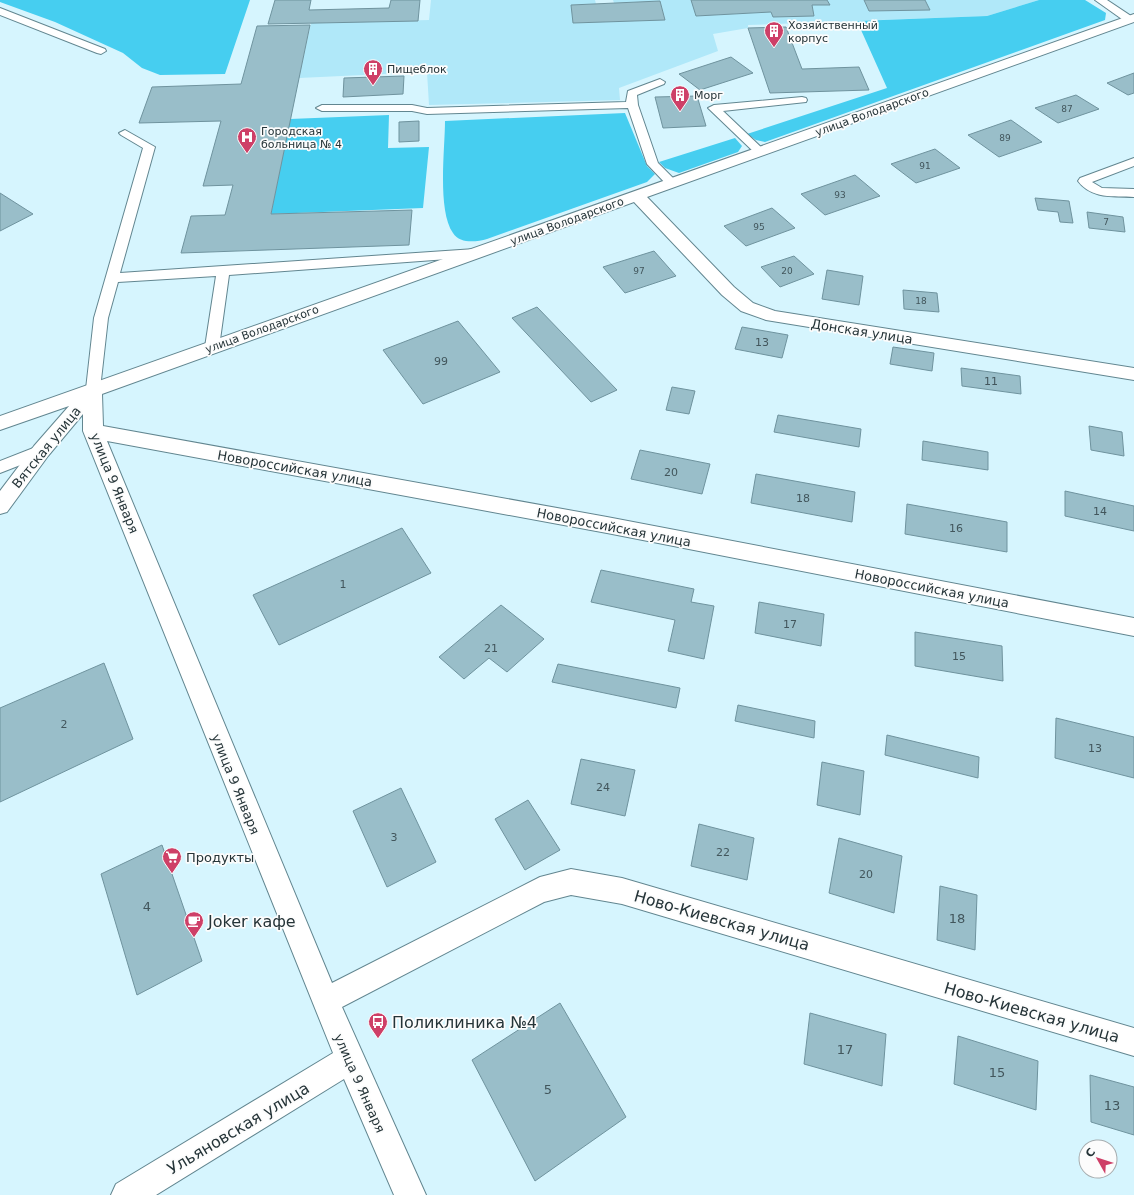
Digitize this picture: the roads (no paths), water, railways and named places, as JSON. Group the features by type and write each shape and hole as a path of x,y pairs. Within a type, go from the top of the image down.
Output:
{"street":[{"name":"улица Володарского","path":"0,423 1132,19"},
{"name":"Донская улица","path":"637,196 728,291 747,307 772,316 1134,374"},
{"name":"улица 9 Января","path":"93,389 93,431 324,1001 410,1195"},
{"name":"Вятская улица","path":"0,506 41,452 93,389"},
{"name":"Новороссийская улица","path":"93,431 607,525 1134,627"},
{"name":"Ново-Киевская улица","path":"324,1001 540,890 571,882 622,891 1134,1042"},
{"name":"Ульяновская улица","path":"127,1195 349,1060"}],"lane":[{"path":"1103,2 1117,0"},
{"path":"1103,2 1132,19"},
{"path":"0,11 101,51"},
{"path":"660,82 632,93 632,105 654,164 672,183"},
{"path":"760,152 714,108 802,100"},
{"path":"322,108 412,108 427,111 632,105"},
{"path":"93,389 101,318 149,147 125,133"},
{"path":"1134,162 1084,181 1090,187 1101,191 1134,193"},
{"path":"113,278 475,253"},
{"path":"212,347 223,271"},
{"path":"0,467 41,452"}],"place":[{"name":"Хозяйственный корпус","path":"774,48"},
{"name":"Пищеблок","path":"373,86"},
{"name":"Морг","path":"680,112"},
{"name":"Городская больница № 4","path":"247,154"},
{"name":"Продукты","path":"172,874"},
{"name":"Joker кафе","path":"194,938"},
{"name":"Поликлиника №4","path":"378,1039"}]}
